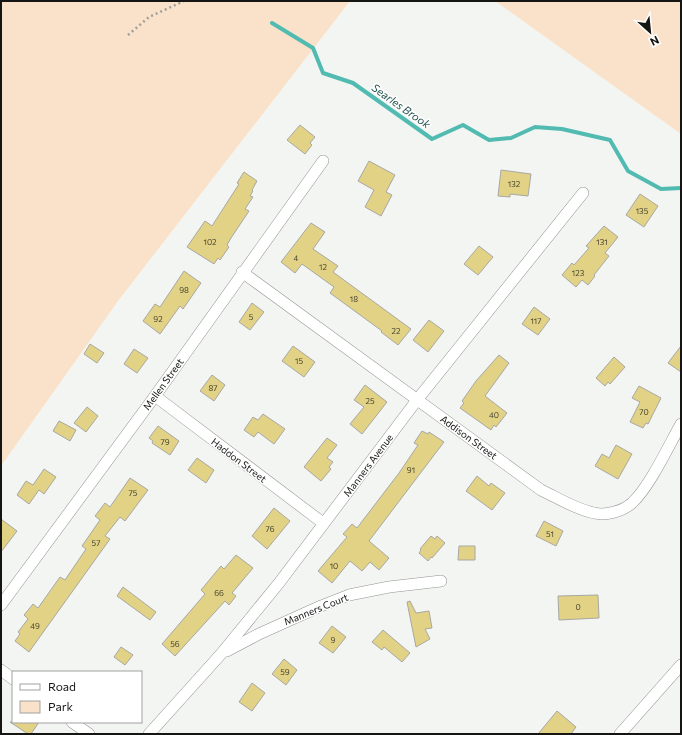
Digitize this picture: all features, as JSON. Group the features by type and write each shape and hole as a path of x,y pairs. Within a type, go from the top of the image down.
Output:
{"street":[{"name":"Mellen Street","path":"1,605 155,396 242,272 323,161"},
{"name":"Manners Avenue","path":"149,734 221,654 279,583 417,400 584,193"},
{"name":"Addison Street","path":"242,272 541,490 581,510 596,514 616,512 632,503 645,487 681,424"},
{"name":"Haddon Street","path":"155,396 323,523"},
{"name":"Manners Court","path":"221,654 259,634 321,606 349,596 388,587 441,581"},
{"path":"625,732 681,665"},
{"path":"1,670 12,678"},
{"path":"73,723 89,734"}],"path":[{"path":"128,35 149,17 184,1"}],"green space":[{"path":"1,1 350,1 118,301 1,466"},
{"path":"495,1 681,1 681,134"}],"building":[{"path":"300,125 315,137 310,143 312,145 305,154 287,140"},
{"path":"369,161 395,175 386,192 392,195 381,216 365,207 374,190 358,181"},
{"path":"501,170 531,174 528,196 510,194 510,197 498,196"},
{"path":"244,172 257,181 250,196 253,197 245,209 249,211 227,245 229,247 220,260 218,258 214,264 187,247 205,221 212,226 239,184 237,183"},
{"path":"640,194 658,206 644,227 626,215"},
{"path":"311,223 325,232 313,249 338,266 333,272 411,329 398,345 381,332 382,331 330,293 334,287 302,264 295,273 281,262"},
{"path":"604,226 618,237 605,253 609,256 588,285 582,280 576,287 562,275 572,263 574,265 589,248 586,246"},
{"path":"479,246 493,257 478,275 464,264"},
{"path":"184,271 201,283 183,309 180,306 160,334 143,321 155,304 160,307"},
{"path":"252,303 264,312 250,330 239,322"},
{"path":"534,307 550,319 538,335 522,324"},
{"path":"429,320 444,331 428,352 413,340"},
{"path":"90,344 104,353 97,363 84,354"},
{"path":"293,346 315,362 304,377 282,361"},
{"path":"681,346 681,372 668,363"},
{"path":"134,349 148,358 137,373 124,364"},
{"path":"499,355 509,363 485,396 507,413 496,427 494,425 491,430 460,408 464,403 462,401 476,381"},
{"path":"614,357 625,367 610,384 608,382 605,386 596,378"},
{"path":"212,375 225,385 214,401 200,391"},
{"path":"365,385 387,402 362,434 350,424 364,407 354,400"},
{"path":"639,386 661,398 648,424 646,423 643,428 630,422 640,402 632,398"},
{"path":"87,407 98,416 86,432 74,423"},
{"path":"263,414 285,429 274,444 258,432 254,437 244,430 253,417 258,420"},
{"path":"59,421 76,430 70,441 53,431"},
{"path":"158,426 179,441 170,455 152,443 153,441 149,438"},
{"path":"422,431 428,434 429,432 444,442 369,541 389,558 379,570 370,562 362,571 350,561 332,583 318,571 347,537 343,534 352,524 357,528 399,473 418,445 414,443"},
{"path":"327,438 337,445 327,458 333,462 329,467 331,469 321,481 304,467"},
{"path":"616,445 632,454 618,479 595,466 602,454 609,458"},
{"path":"197,458 214,470 206,483 188,470"},
{"path":"44,469 56,477 44,494 39,490 29,504 17,495 26,481 33,485"},
{"path":"477,476 489,486 491,483 505,493 492,510 466,491"},
{"path":"130,478 148,490 125,521 120,517 105,536 110,539 29,652 15,641 20,634 18,632 28,619 24,615 33,604 38,608 60,577 65,580 86,549 82,546 100,520 95,516 105,503 110,507"},
{"path":"274,508 290,521 267,549 252,536"},
{"path":"1,519 17,531 1,552"},
{"path":"544,521 563,531 556,546 536,536"},
{"path":"431,536 435,539 437,536 445,543 428,561 419,553 421,550 420,549"},
{"path":"459,546 475,546 475,560 458,560"},
{"path":"236,555 253,568 232,593 236,596 229,605 225,601 175,656 162,644 205,594 201,590 221,566 224,569"},
{"path":"123,587 156,612 150,620 117,596"},
{"path":"598,595 599,618 559,620 558,596"},
{"path":"410,601 416,613 429,611 432,628 425,629 430,639 416,647 407,602"},
{"path":"332,626 346,637 333,653 319,643"},
{"path":"383,630 410,653 402,662 384,647 382,650 372,642"},
{"path":"121,647 133,655 125,665 114,657"},
{"path":"284,659 297,670 286,685 272,674"},
{"path":"252,683 265,693 252,711 239,702"},
{"path":"557,711 576,727 571,734 538,734"},
{"path":"10,722 38,723 31,734 28,734"}],"waterway":[{"name":"Searles Brook","path":"272,23 313,48 323,73 353,83 432,139 463,125 489,140 511,138 535,127 562,129 610,140 628,171 661,189 681,188"}]}
